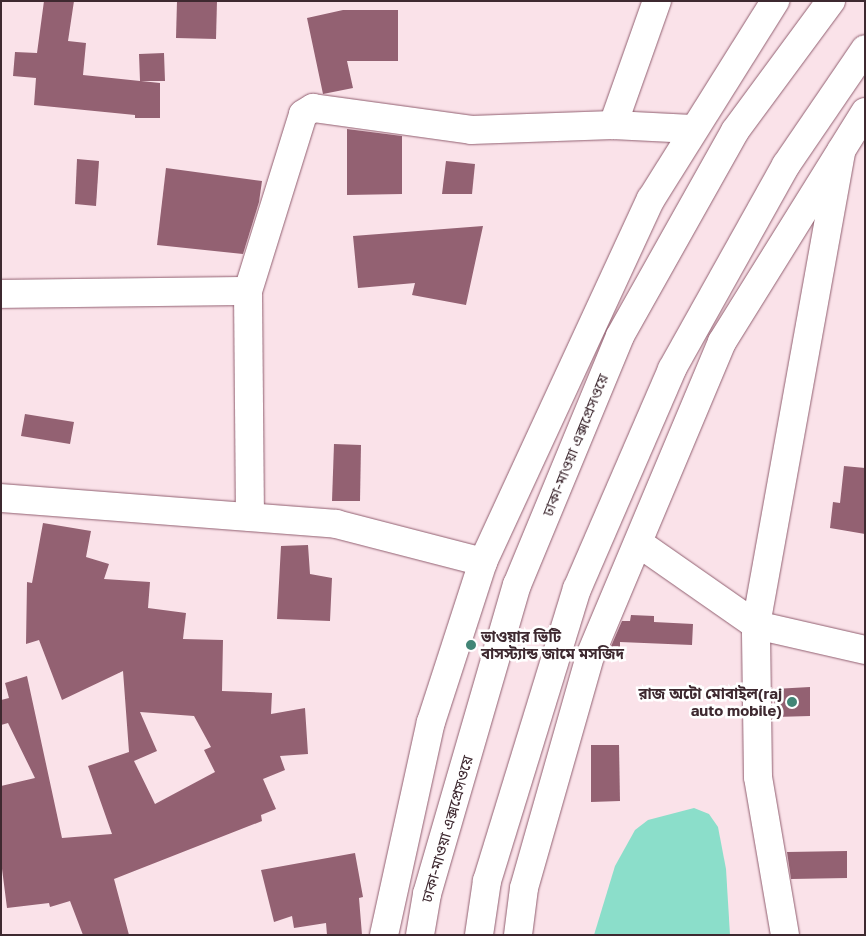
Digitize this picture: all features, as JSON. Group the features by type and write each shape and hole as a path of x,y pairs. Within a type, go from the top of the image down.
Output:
{"main road":[{"path":"613,125 658,1"},
{"path":"384,935 431,722 483,562 651,199 692,129 775,1"},
{"name":"ঢাকা-মাওয়া এক্সপ্রেসওয়ে","path":"420,935 427,894 517,585 620,336 735,131 831,1"},
{"path":"479,935 487,881 577,589 672,369 786,165 865,49"},
{"path":"250,517 248,291 303,114 307,110 313,108 471,130 613,125 692,129"},
{"path":"518,935 524,888 590,656 640,544 722,342 865,112"},
{"path":"785,935 758,777 756,625 842,147"},
{"path":"1,294 248,291"},
{"path":"1,498 336,524 483,562"},
{"path":"640,544 756,625 865,650"}],"shaded area":[{"path":"694,808 709,814 718,827 726,869 730,935 594,935 615,866 635,830 648,820"}],"building":[{"path":"44,1 74,1 68,41 86,43 83,75 140,81 139,54 164,53 165,81 141,81 160,83 160,118 135,118 135,115 34,105 36,78 13,76 15,52 37,53"},
{"path":"177,1 217,1 216,39 176,38"},
{"path":"343,10 398,10 398,61 347,61 353,88 323,94 307,18"},
{"path":"347,129 402,136 402,194 347,195"},
{"path":"77,159 99,161 96,206 75,204"},
{"path":"446,161 475,164 472,194 442,194"},
{"path":"166,168 262,181 259,202 243,254 157,245"},
{"path":"483,226 466,305 412,295 415,283 358,288 353,236"},
{"path":"25,414 74,422 70,444 21,436"},
{"path":"334,444 361,445 360,501 332,501"},
{"path":"844,466 865,468 865,534 830,528 833,502 840,503"},
{"path":"43,523 91,531 86,557 109,564 104,579 150,582 148,608 186,613 183,639 223,640 222,691 272,693 271,714 305,708 308,754 280,756 285,770 263,779 276,809 261,815 262,821 114,879 129,935 83,935 70,901 50,907 49,903 7,908 1,861 1,786 35,778 8,723 1,725 1,700 9,698 5,683 27,676 62,838 112,834 88,766 129,752 123,671 62,700 39,640 26,644 27,582 32,583","holes":["140,712 194,716 211,747 204,750 215,772 155,804 134,761 157,751"]},
{"path":"308,545 310,574 332,578 330,621 277,619 281,546"},
{"path":"631,615 654,616 654,622 693,624 692,645 620,642 620,652 609,651 622,621 630,621"},
{"name":"রাজ অটো মোবাইল(raj auto mobile)","path":"810,687 810,716 775,717 774,689"},
{"path":"591,745 619,745 620,801 591,802"},
{"path":"847,851 847,878 791,879 787,852"},
{"path":"355,853 363,897 359,898 362,935 327,935 326,923 294,928 292,916 274,922 261,870"}],"place":[{"name":"ভাওয়ার ভিটি বাসস্ট্যান্ড জামে মসজিদ","path":"471,645"},
{"name":"রাজ অটো মোবাইল(raj auto mobile)","path":"792,702"}]}
